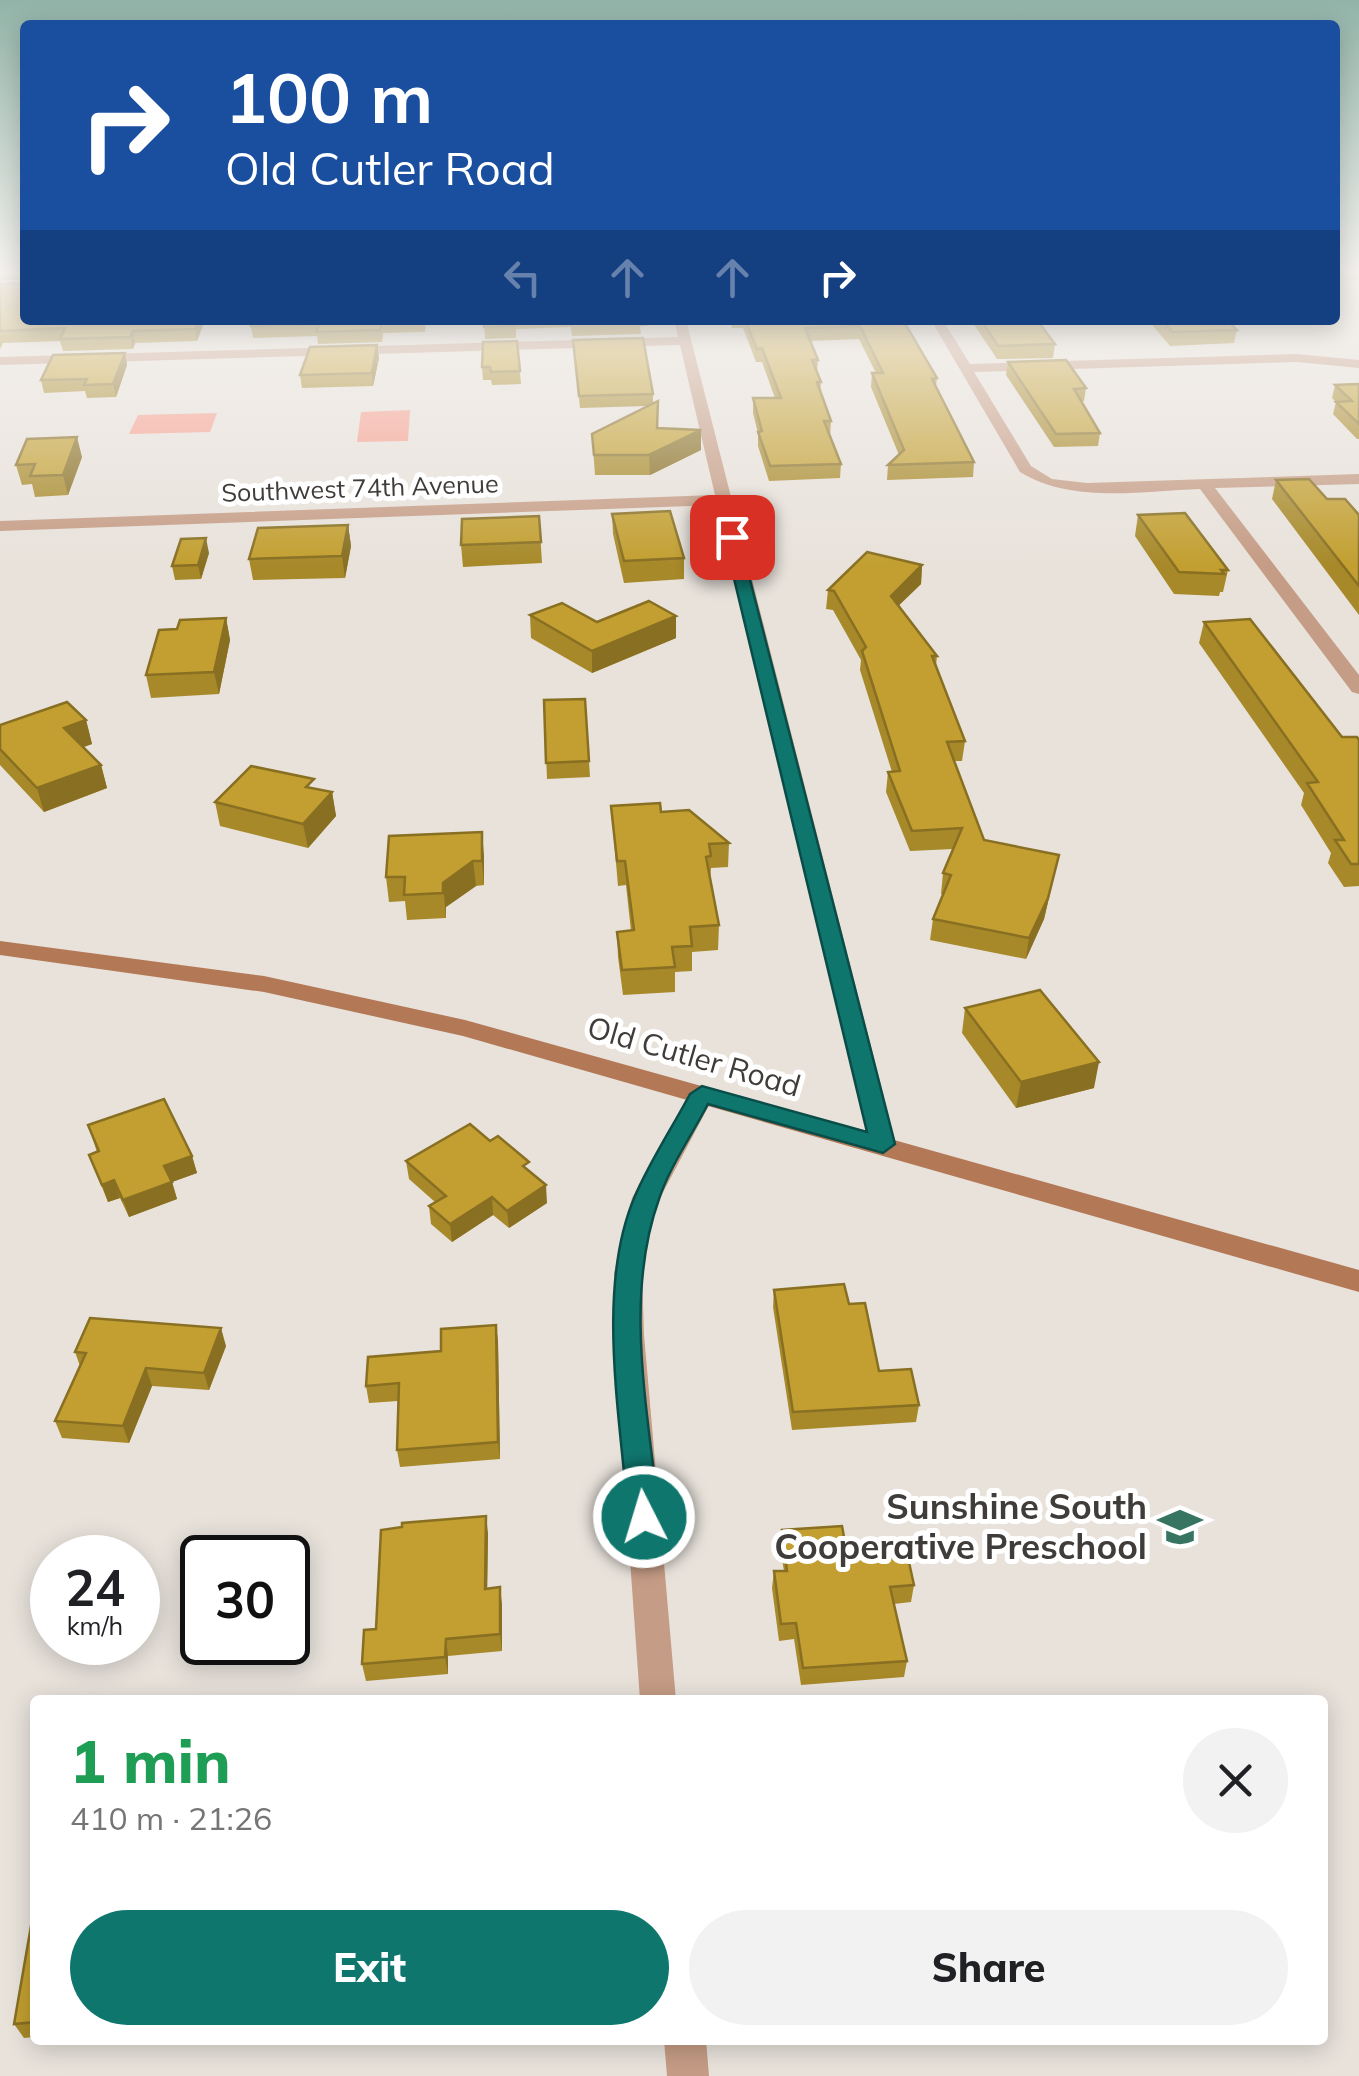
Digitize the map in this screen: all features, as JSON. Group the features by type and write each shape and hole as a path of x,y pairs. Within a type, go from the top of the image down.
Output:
{"main road":[{"name":"Old Cutler Road","path":"0,948 152,966 316,994 541,1048 1359,1281"}],"street":[{"path":"692,371 883,1144"},
{"path":"966,371 1024,466 1039,479 1080,488 1359,479"},
{"path":"1204,484 1359,688"},
{"name":"Southwest 74th Avenue","path":"0,526 722,500"},
{"path":"658,1695 629,1335 628,1274 646,1198 702,1094"},
{"path":"685,2045 688,2076"}],"shaded area":[{"path":"410,410 408,441 357,442 361,412"},
{"path":"217,413 210,432 129,434 138,415"}],"building":[{"path":"45,371 118,371 113,384 84,385 87,379 41,380"},
{"path":"301,371 372,371 372,373 300,375"},
{"path":"576,371 649,371 653,394 579,396"},
{"path":"771,371 816,371 831,421 824,421 841,464 770,466 758,432 762,431 753,398 781,398"},
{"path":"933,371 937,378 932,379 974,462 888,465 904,450 872,373"},
{"path":"1014,371 1074,371 1086,388 1074,389 1100,433 1056,434"},
{"path":"1359,384 1359,424 1336,402 1352,401 1335,385"},
{"path":"658,401 657,428 701,430 649,455 594,455 592,434"},
{"path":"77,437 63,475 30,476 35,464 16,465 27,439"},
{"path":"1309,479 1327,499 1345,499 1359,515 1359,586 1276,480"},
{"path":"670,511 684,558 624,561 612,514"},
{"path":"1185,513 1228,570 1221,570 1224,574 1179,572 1138,515"},
{"path":"539,516 541,542 461,545 462,519"},
{"path":"348,525 342,556 249,559 258,528"},
{"path":"206,538 198,565 172,566 181,539"},
{"path":"867,552 922,565 891,596 937,656 932,656 965,741 947,742 984,840 1059,855 1048,898 1029,938 933,919 951,875 943,873 962,828 912,831 888,772 900,771 862,651 866,647 834,591 828,590"},
{"path":"649,601 676,616 592,651 530,615 562,603 597,622"},
{"path":"226,618 214,672 146,675 159,630 177,629 180,620"},
{"path":"1250,619 1342,737 1359,740 1359,864 1351,864 1335,840 1344,840 1307,783 1318,782 1204,622"},
{"path":"585,699 589,761 546,763 544,700"},
{"path":"67,702 86,720 64,728 101,765 37,788 0,749 0,725"},
{"path":"251,766 314,779 306,787 332,792 303,824 215,802"},
{"path":"660,803 661,812 689,810 729,843 709,844 711,856 706,857 719,925 690,927 692,946 672,947 675,967 622,970 617,932 634,930 625,861 617,861 611,806"},
{"path":"482,832 482,861 473,861 443,883 443,893 404,895 405,877 386,877 389,836"},
{"path":"1040,990 1099,1062 1021,1082 965,1008"},
{"path":"164,1099 192,1156 164,1166 172,1182 123,1200 114,1180 102,1185 89,1155 99,1151 88,1125"},
{"path":"470,1124 490,1141 498,1136 529,1162 523,1166 546,1185 507,1211 492,1197 450,1224 429,1206 446,1196 406,1161"},
{"path":"844,1284 849,1304 865,1303 879,1371 911,1369 919,1405 793,1412 774,1290"},
{"path":"90,1318 221,1328 204,1373 146,1368 123,1426 55,1421 86,1353 75,1352"},
{"path":"496,1325 498,1442 397,1450 399,1383 366,1386 368,1357 441,1351 441,1329"},
{"path":"486,1516 485,1589 500,1587 500,1634 446,1639 445,1657 362,1664 364,1630 376,1629 381,1530 402,1527 402,1523"},
{"path":"842,1526 846,1548 905,1544 914,1585 890,1587 907,1661 803,1668 796,1623 781,1624 774,1571 787,1571 782,1530"},
{"path":"30,1932 30,2022 14,2024"}],"place":[{"name":"Sunshine South Cooperative Preschool","path":"1180,1527"}],"route":[{"path":"644,1517 629,1335 628,1274 646,1198 702,1094 883,1144 732,537"}]}
